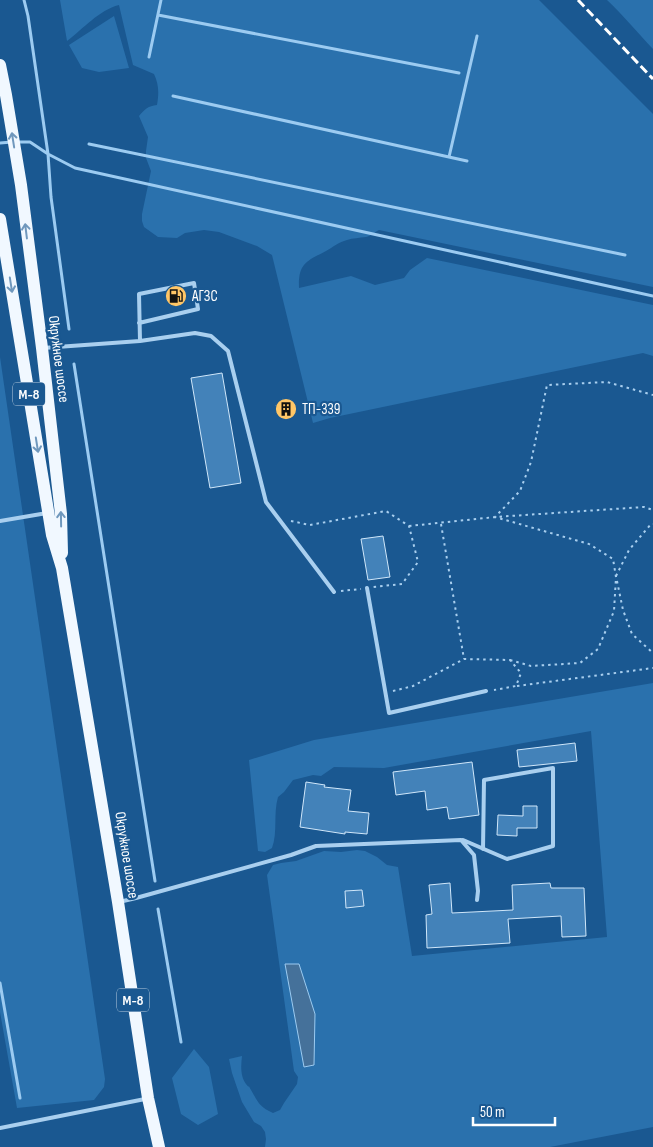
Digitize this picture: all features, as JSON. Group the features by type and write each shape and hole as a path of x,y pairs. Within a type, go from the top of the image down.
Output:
{"main road":[{"name":"Окружное шоссе","path":"0,65 21,185 42,348 61,514 62,568"},
{"name":"Окружное шоссе","path":"0,225 48,513 52,535 62,568 118,902 148,1098 159,1147"}],"lane":[{"path":"139,323 198,309 194,283 140,294 139,323 140,341"},
{"path":"42,348 140,341 195,333 211,336 228,351 266,502 334,592"},
{"path":"0,521 48,513"},
{"path":"367,588 389,713 486,691"},
{"path":"118,902 291,855 316,846 461,840 507,859 552,846 553,768 484,780 482,848"},
{"path":"461,840 474,855 478,891 477,900"},
{"path":"0,1128 148,1098"}],"path":[{"path":"495,517 520,491 530,462 547,385 607,382 653,395"},
{"path":"279,519 310,525 386,511 409,526 495,517 644,507 653,510"},
{"path":"495,517 589,544 613,559 623,610 632,634 653,653"},
{"path":"440,523 464,659"},
{"path":"385,693 413,686 464,659 510,660 531,666 580,663 598,649 614,610 616,577 629,550 653,524"},
{"path":"334,592 402,584 418,562 409,526"},
{"path":"510,660 521,673 516,686"},
{"path":"486,691 653,668"}],"shaded area":[{"path":"60,0 539,0 653,114 653,287 379,230 368,236 341,242 309,261 300,273 299,288 351,276 375,285 404,278 410,270 427,258 653,305 653,356 643,353 313,423 272,255 257,246 219,232 204,230 185,233 177,238 158,237 144,227 142,214 151,171 146,158 148,137 139,116 147,108 157,105 158,89 156,78 154,74 133,65 119,5 98,15 67,41"},
{"path":"607,0 653,0 653,49 625,18"},
{"path":"114,16 129,68 99,72 82,68 69,45"},
{"path":"0,357 105,1079 104,1087 94,1100 17,1108 0,1012"},
{"path":"653,683 653,1127 550,1147 265,1147 265,1132 261,1126 254,1122 242,1102 229,1059 242,1056 241,1070 244,1081 259,1104 273,1113 280,1110 297,1084 298,1077 294,1071 267,875 273,865 296,861 324,851 341,852 357,850 365,851 377,857 387,865 398,867 412,956 607,937 591,731 384,768 334,767 321,776 313,775 293,780 278,797 274,842 272,848 265,852 258,851 249,760 314,740"},
{"path":"285,964 299,964 315,1014 314,1065 304,1067"},
{"path":"194,1049 209,1067 218,1114 198,1125 181,1114 172,1078"}],"building":[{"path":"222,373 241,483 210,488 191,378"},
{"name":"ТП-339","path":"293,403 295,413 278,415 276,405"},
{"path":"383,536 390,577 368,580 361,539"},
{"path":"575,743 577,761 519,767 517,750"},
{"path":"472,762 479,815 449,819 447,807 427,810 425,791 396,795 393,772"},
{"path":"306,782 325,785 324,787 351,790 348,811 369,813 367,834 345,832 345,834 300,827"},
{"path":"523,806 537,806 537,828 517,828 517,836 497,835 498,815 523,816"},
{"path":"450,883 452,913 513,910 512,885 550,883 551,888 584,888 586,936 562,937 561,916 508,919 510,943 427,948 426,915 432,914 429,885"},
{"path":"362,890 364,906 346,908 345,891"}],"waterway":[{"path":"24,0 48,154 51,197 69,329"},
{"path":"149,57 161,0"},
{"path":"158,15 459,73"},
{"path":"449,157 477,36"},
{"path":"173,96 467,161"},
{"path":"0,143 12,142"},
{"path":"18,142 30,142 75,168 653,296"},
{"path":"89,144 625,255"},
{"path":"74,364 155,881"},
{"path":"158,909 181,1042"},
{"path":"0,983 20,1098"}],"railway":[{"path":"578,0 653,79"}],"place":[{"name":"АГЗС","path":"176,296"},
{"name":"ТП-339","path":"286,409"}]}
